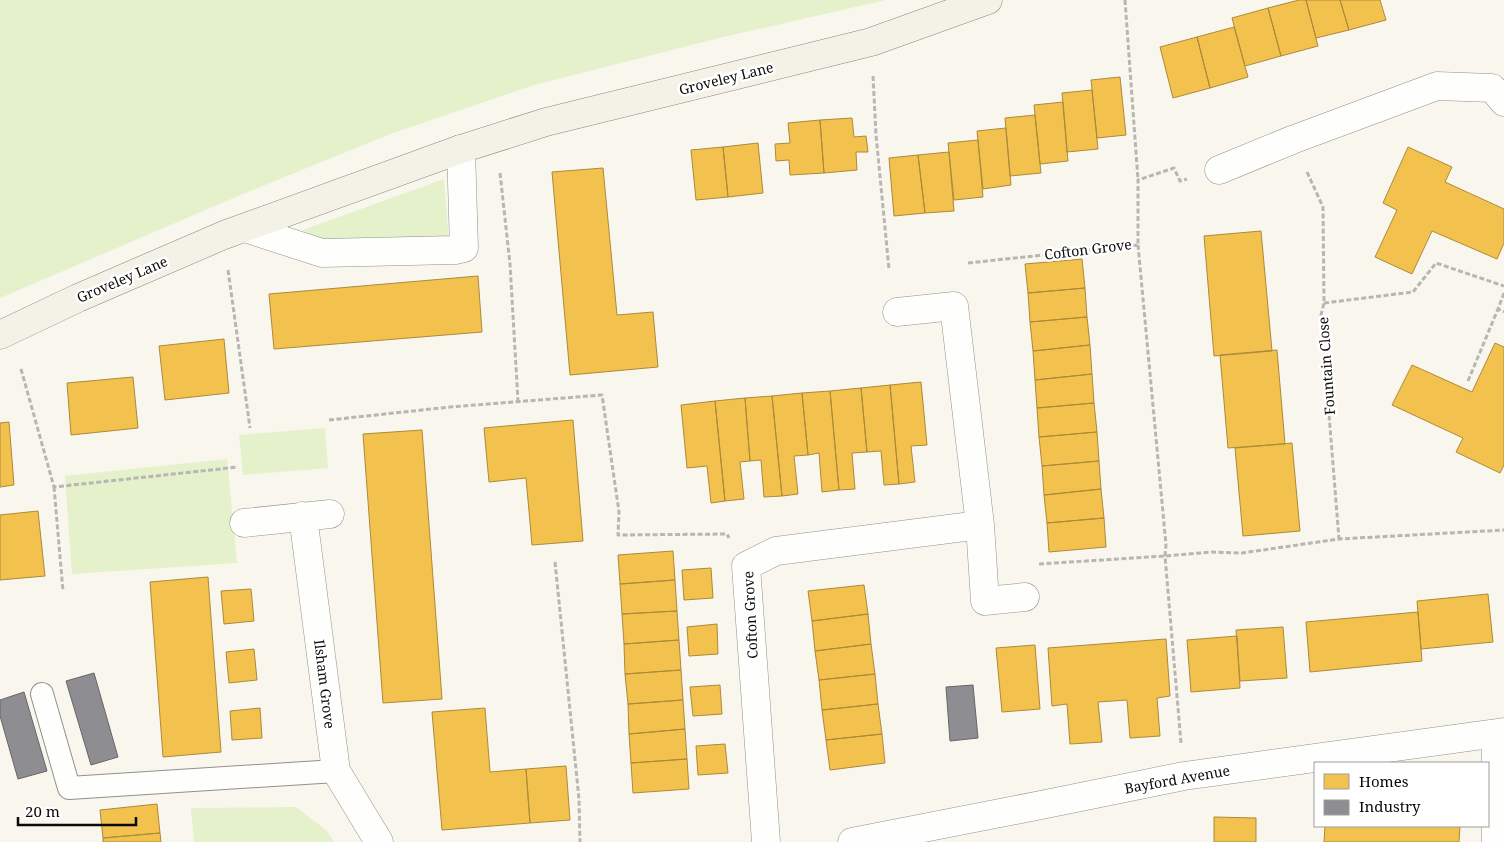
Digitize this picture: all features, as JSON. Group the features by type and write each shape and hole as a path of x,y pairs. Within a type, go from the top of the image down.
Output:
{"main road":[{"name":"Groveley Lane","path":"0,335 78,298 234,232 461,149 546,122 871,42 988,0"}],"street":[{"path":"1219,170 1292,140 1437,86 1492,88 1504,102"},
{"path":"234,232 322,253 455,250 464,248 461,149"},
{"path":"897,312 954,306 980,525 985,601 1025,597"},
{"path":"244,523 330,514"},
{"name":"Ilsham Grove","path":"303,516 336,771 379,842"},
{"name":"Cofton Grove","path":"766,842 746,566 776,551 980,525"},
{"path":"1496,842 1500,733"},
{"name":"Bayford Avenue","path":"852,842 1184,776 1500,733"}],"lane":[{"path":"42,694 69,788 336,771"}],"path":[{"name":"Cofton Grove","path":"968,263 1138,244 1138,180 1126,0"},
{"path":"871,42 876,135 889,269"},
{"path":"496,138 510,264 518,401"},
{"name":"Fountain Close","path":"1292,140 1323,206 1324,303 1321,315 1339,539"},
{"path":"1138,180 1174,168 1180,181"},
{"path":"234,232 250,428"},
{"path":"1138,244 1166,545 1165,556 1184,776"},
{"path":"1324,303 1413,292 1436,263 1504,286"},
{"path":"1468,381 1504,293"},
{"path":"1498,309 1504,312"},
{"path":"21,369 54,487 63,591"},
{"path":"328,420 450,407 602,395 619,512 618,535 727,534 746,566"},
{"path":"54,487 238,467"},
{"path":"984,568 1212,552 1242,552 1339,539 1504,530"},
{"path":"555,562 579,799 580,842"}],"green space":[{"path":"0,0 886,0 723,37 534,85 390,134 238,196 0,298"},
{"path":"444,179 449,242 320,244 303,230"},
{"path":"325,428 328,468 243,475 239,435"},
{"path":"227,459 237,563 72,574 65,476"},
{"path":"296,807 326,830 334,842 194,842 191,808"}],"building: Homes":[{"path":"1306,0 1318,46 1281,56 1268,8"},
{"path":"1306,0 1340,0 1349,30 1316,38"},
{"path":"1340,0 1380,0 1386,20 1349,30"},
{"path":"1268,8 1281,56 1245,66 1232,18"},
{"path":"1234,27 1248,77 1210,88 1197,37"},
{"path":"1197,37 1210,88 1173,98 1160,47"},
{"path":"1120,77 1126,135 1097,138 1091,80"},
{"path":"1092,90 1098,149 1067,152 1062,93"},
{"path":"1063,102 1068,161 1040,164 1034,105"},
{"path":"1035,115 1041,173 1010,176 1005,118"},
{"path":"852,118 854,137 866,136 868,152 856,152 857,170 824,173 820,120"},
{"path":"820,120 824,173 790,175 789,160 776,161 775,144 790,143 788,123"},
{"path":"1006,128 1011,185 983,189 977,131"},
{"path":"978,140 983,197 954,200 948,143"},
{"path":"758,143 763,193 728,197 723,147"},
{"path":"723,147 728,197 696,200 691,150"},
{"path":"1408,147 1452,167 1445,182 1504,209 1504,243 1497,259 1432,231 1412,274 1375,257 1397,210 1383,203"},
{"path":"949,152 954,211 925,213 918,155"},
{"path":"918,155 925,213 894,216 889,158"},
{"path":"603,168 617,315 653,312 658,367 570,375 552,172"},
{"path":"1261,231 1272,351 1214,356 1204,236"},
{"path":"1082,259 1085,288 1028,293 1025,264"},
{"path":"478,276 482,332 274,349 269,294"},
{"path":"1085,288 1087,317 1030,322 1028,293"},
{"path":"1087,317 1090,345 1033,351 1030,322"},
{"path":"224,339 229,393 165,400 159,346"},
{"path":"1495,343 1504,347 1504,465 1500,473 1456,452 1463,438 1392,405 1412,365 1472,392"},
{"path":"1090,345 1092,374 1035,380 1033,351"},
{"path":"1277,350 1285,444 1228,448 1220,355"},
{"path":"1092,374 1094,403 1037,408 1035,380"},
{"path":"133,377 138,428 71,435 67,383"},
{"path":"921,382 927,445 911,446 915,482 899,484 890,385"},
{"path":"890,385 899,484 884,485 881,451 867,452 861,388"},
{"path":"861,388 867,452 852,453 855,489 839,490 830,391"},
{"path":"830,391 839,490 822,492 819,453 808,455 802,393"},
{"path":"802,393 808,455 794,456 798,494 782,496 772,396"},
{"path":"772,396 782,496 764,497 761,460 750,461 745,398"},
{"path":"745,398 750,461 740,462 744,499 725,501 715,401"},
{"path":"715,401 725,501 711,503 707,466 687,468 681,405"},
{"path":"1094,403 1097,432 1039,437 1037,408"},
{"path":"573,420 583,541 532,545 526,478 489,482 484,428"},
{"path":"9,422 14,485 0,487 0,423"},
{"path":"422,430 442,699 383,703 363,434"},
{"path":"1097,432 1099,461 1042,466 1039,437"},
{"path":"1292,443 1300,531 1243,536 1235,448"},
{"path":"1099,461 1101,489 1044,495 1042,466"},
{"path":"1101,489 1104,518 1047,523 1044,495"},
{"path":"38,511 45,576 0,580 0,515"},
{"path":"1104,518 1106,547 1049,552 1047,523"},
{"path":"673,551 675,580 620,584 618,555"},
{"path":"711,568 713,598 684,600 682,570"},
{"path":"208,577 221,752 163,757 150,582"},
{"path":"675,580 677,611 622,614 620,584"},
{"path":"864,585 868,614 812,621 808,591"},
{"path":"251,589 254,621 224,624 221,591"},
{"path":"1488,594 1493,642 1421,649 1417,601"},
{"path":"677,611 679,640 624,644 622,614"},
{"path":"1418,612 1422,661 1310,672 1306,622"},
{"path":"868,614 871,644 815,651 812,621"},
{"path":"717,624 718,654 689,656 687,627"},
{"path":"1283,627 1287,678 1240,681 1236,630"},
{"path":"1237,636 1240,688 1191,692 1187,640"},
{"path":"1166,639 1170,696 1157,698 1160,736 1130,738 1127,700 1098,702 1102,742 1070,744 1067,704 1052,706 1048,648"},
{"path":"679,640 681,670 625,674 624,644"},
{"path":"871,644 875,674 819,680 815,651"},
{"path":"1035,645 1040,709 1002,712 996,648"},
{"path":"254,649 257,680 229,683 226,652"},
{"path":"681,670 683,700 628,704 625,674"},
{"path":"875,674 878,704 822,710 819,680"},
{"path":"720,685 722,714 693,716 690,687"},
{"path":"683,700 685,729 629,734 628,704"},
{"path":"878,704 882,734 826,740 822,710"},
{"path":"260,708 262,738 232,740 230,711"},
{"path":"485,708 490,772 526,769 530,823 442,830 432,712"},
{"path":"685,729 687,759 631,763 629,734"},
{"path":"882,734 885,763 830,770 826,740"},
{"path":"725,744 728,773 698,775 696,746"},
{"path":"687,759 689,789 633,793 631,763"},
{"path":"566,766 570,820 530,823 526,769"},
{"path":"157,804 160,833 103,838 100,810"},
{"path":"1214,817 1256,818 1256,842 1214,842"},
{"path":"1325,827 1460,827 1459,842 1324,842"},
{"path":"160,833 161,842 103,842 103,838"}],"building: Industry":[{"path":"94,673 118,757 91,765 66,681"},
{"path":"973,685 978,738 950,741 946,687"},
{"path":"24,692 47,771 18,779 0,716 0,700"}]}
